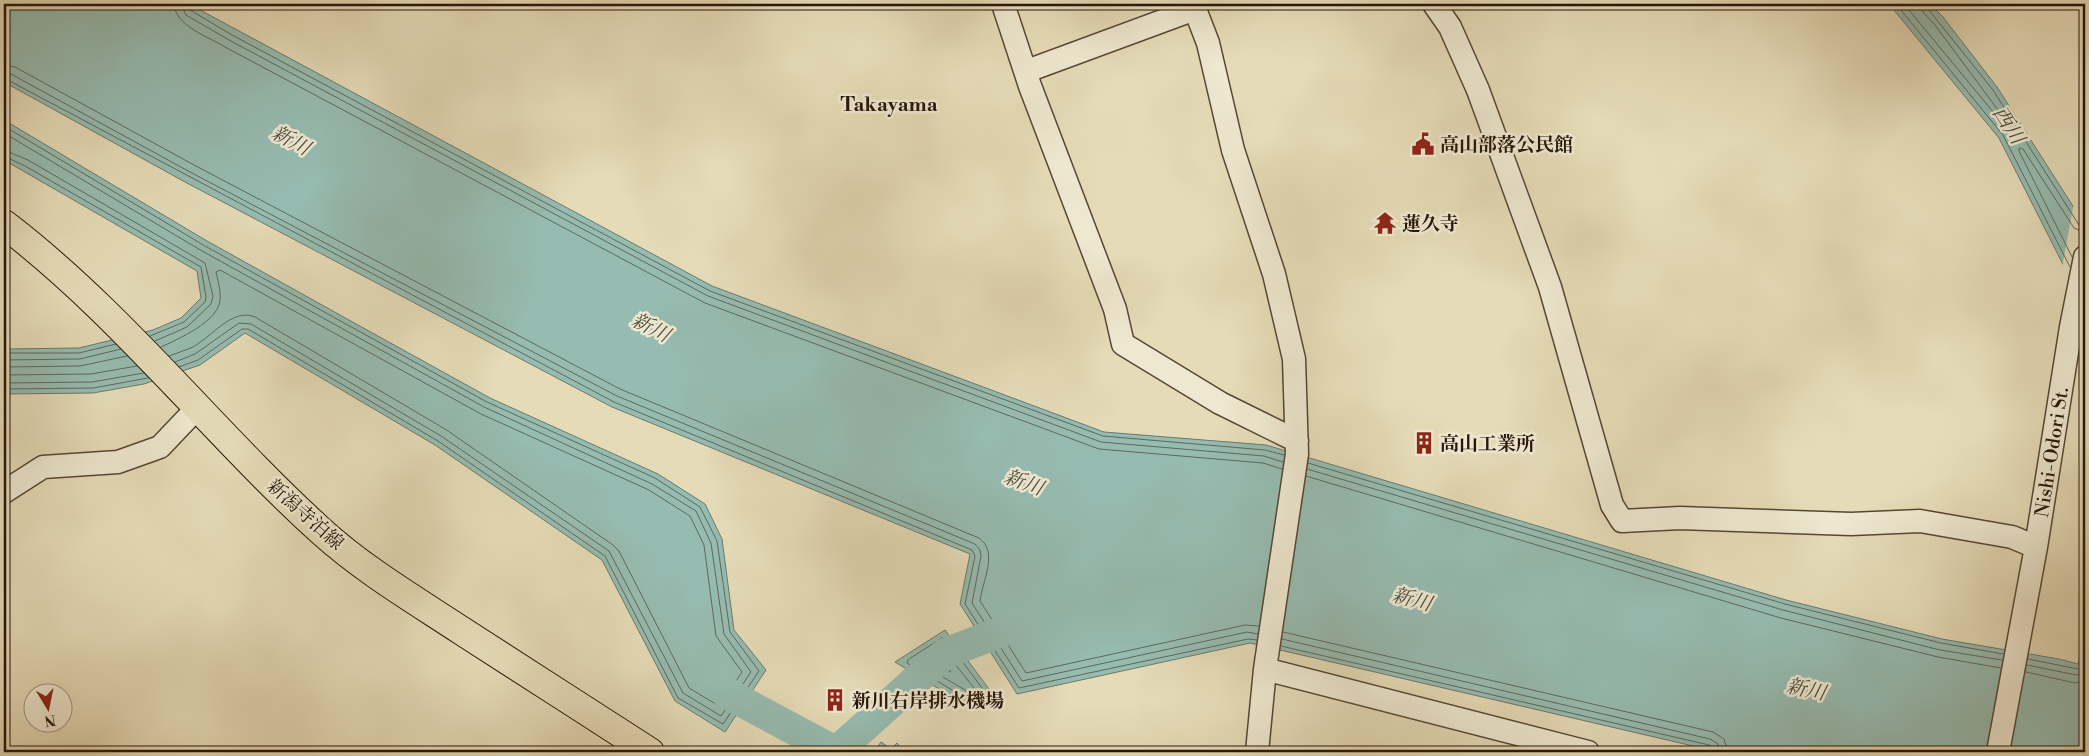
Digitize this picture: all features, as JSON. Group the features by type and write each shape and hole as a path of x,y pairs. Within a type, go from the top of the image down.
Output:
{"main road":[{"name":"新潟寺泊線","path":"4,224 52,262 122,328 255,467 322,532 399,590 650,752"}],"street":[{"path":"1003,4 1027,71 1030,86 1115,308 1123,344 1220,404 1297,447"},
{"path":"1434,4 1450,27 1478,90 1550,287 1612,505 1622,521 1680,518 1851,524 1920,520 2012,537 2036,547"},
{"path":"1027,71 1194,6 1208,43 1232,150 1276,284 1294,359 1297,447 1265,669 1257,752"},
{"name":"Nishi-Odori St.","path":"1998,752 2036,547 2085,257"},
{"path":"4,492 43,467 118,462 160,447 198,407"},
{"path":"1265,669 1588,752"}],"water":[{"name":"新川","path":"4,4 189,4 712,286 1104,432 1266,445 1786,600 1942,639 2078,664 2085,639 2085,752 1719,752 1250,643 1017,694 960,604 970,554 612,407 185,182 4,82"},
{"name":"西川","path":"1889,4 1930,4 1943,17 1997,87 2085,225 2085,308 1999,138"},
{"path":"4,120 207,241 490,398 658,474 705,504 722,539 734,630 766,670 725,732 675,701 602,560 435,445 245,333 200,365 144,384 93,393 4,394 4,349 79,348 153,330 181,318 201,298 197,271 4,160"},
{"path":"945,630 989,689 975,711 895,662"},
{"path":"881,742 891,749 897,743 904,752 874,752"}],"pier":[{"path":"2074,202 2085,221 2085,310 2062,268"}],"waterway":[{"path":"716,674 726,693 836,752 946,653 1022,624"}],"place":[{"name":"高山部落公民館","path":"1423,144"},
{"name":"蓮久寺","path":"1385,223"},
{"name":"高山工業所","path":"1424,443"},
{"name":"新川右岸排水機場","path":"835,700"}],"district":[{"name":"Takayama","path":"889,104"}]}
